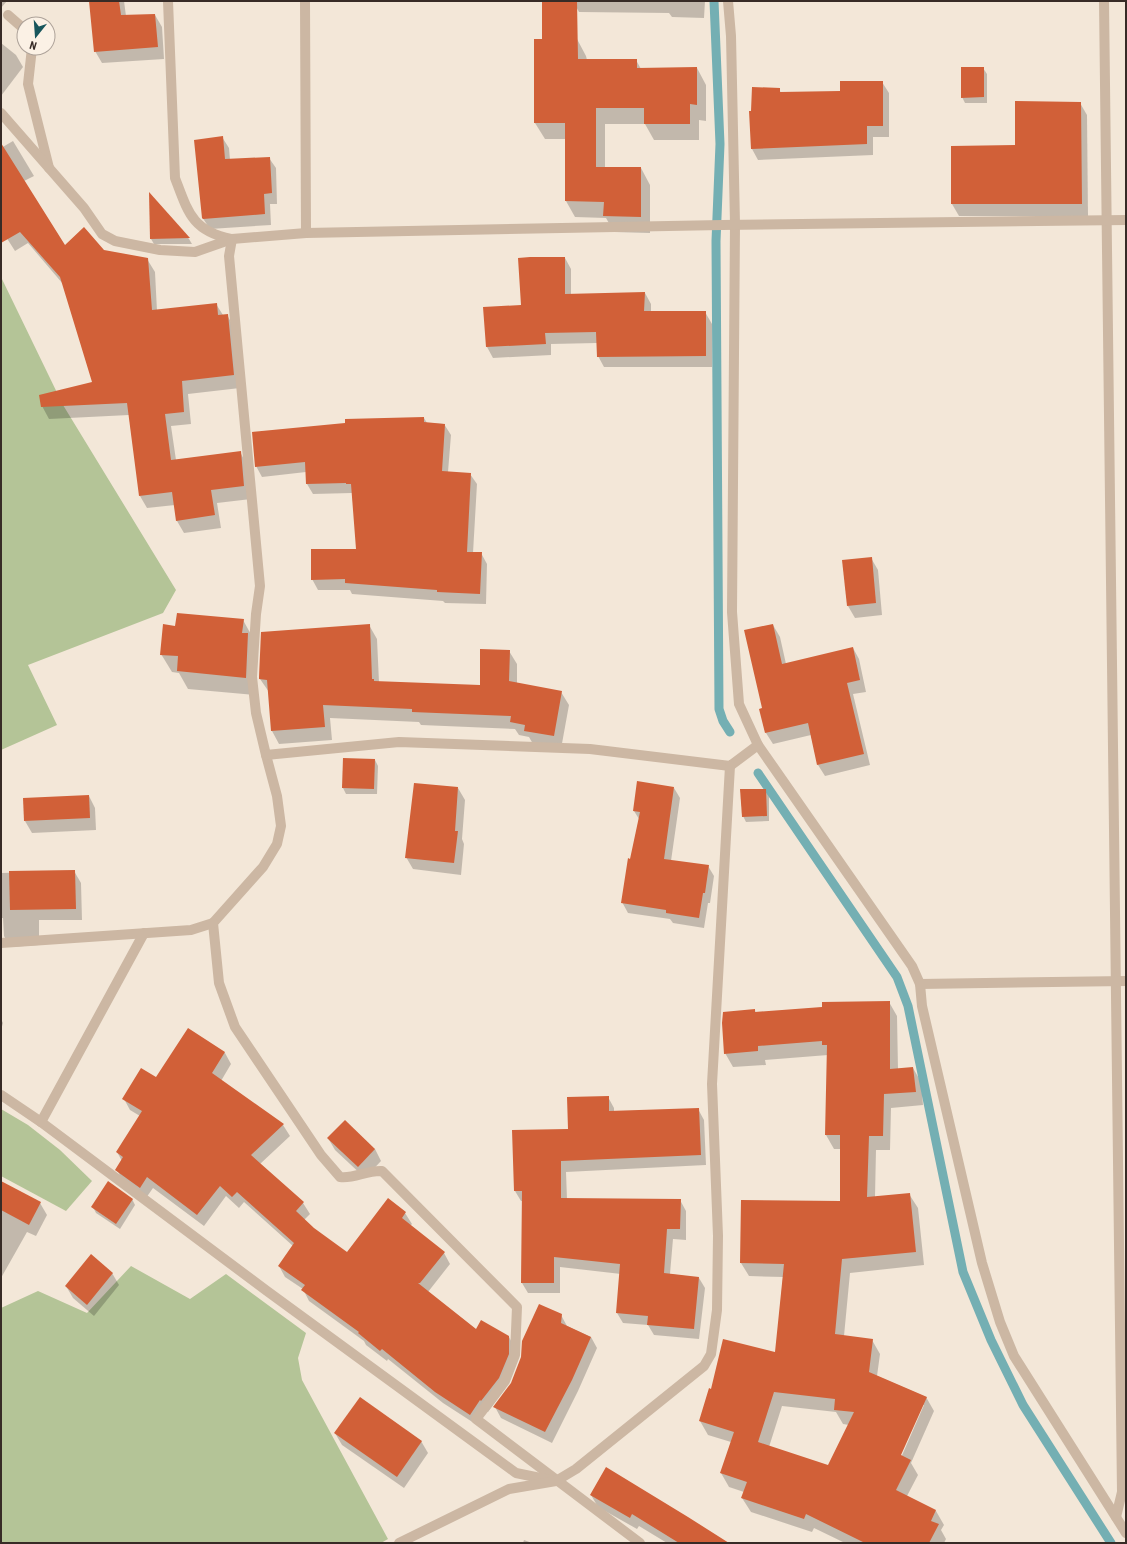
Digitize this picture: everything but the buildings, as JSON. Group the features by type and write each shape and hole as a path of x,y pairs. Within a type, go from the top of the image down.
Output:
{"street":[{"path":"168,1 175,178 185,203 195,222 218,236 232,239"},
{"path":"304,1 306,233"},
{"path":"728,1 731,36 735,224 732,612 739,704 758,745 912,966 920,984 922,1006 982,1263 1000,1322 1014,1356 1126,1533"},
{"path":"1104,1 1106,220 1122,981 1122,1492 1116,1517"},
{"path":"8,15 16,22"},
{"path":"31,56 28,84 50,168"},
{"path":"1,113 84,208 102,234 115,241 160,250 195,252 232,239 306,233 735,224 1126,220"},
{"path":"1,942 192,930 213,923 263,867 277,844 281,826 277,796 256,713 252,677 256,614 260,586 229,256 232,239"},
{"path":"266,755 399,742 590,749 730,766 758,745"},
{"path":"399,1543 509,1490 556,1481 576,1469 704,1366 711,1354 718,1310 718,1236 712,1084 730,766"},
{"path":"213,923 219,983 234,1027 321,1155 340,1177 346,1178 372,1171 382,1171 517,1307 515,1355 505,1381 476,1420 640,1543"},
{"path":"41,1122 144,933"},
{"path":"920,984 1122,981"},
{"path":"1,1095 41,1122 267,1291 516,1473 556,1481"}],"green space":[{"path":"1,277 63,405 176,590 163,613 28,665 57,725 1,750"},
{"path":"1,1109 28,1125 60,1150 92,1181 66,1211 1,1176"},
{"path":"131,1266 190,1299 226,1274 306,1333 298,1358 302,1380 388,1539 381,1543 1,1543 1,1308 38,1291 87,1313"}],"waterway":[{"path":"714,1 720,144 716,241 719,709 723,721 730,732"},
{"path":"758,773 897,977 908,1006 963,1272 991,1340 1023,1405 1111,1543"}]}
